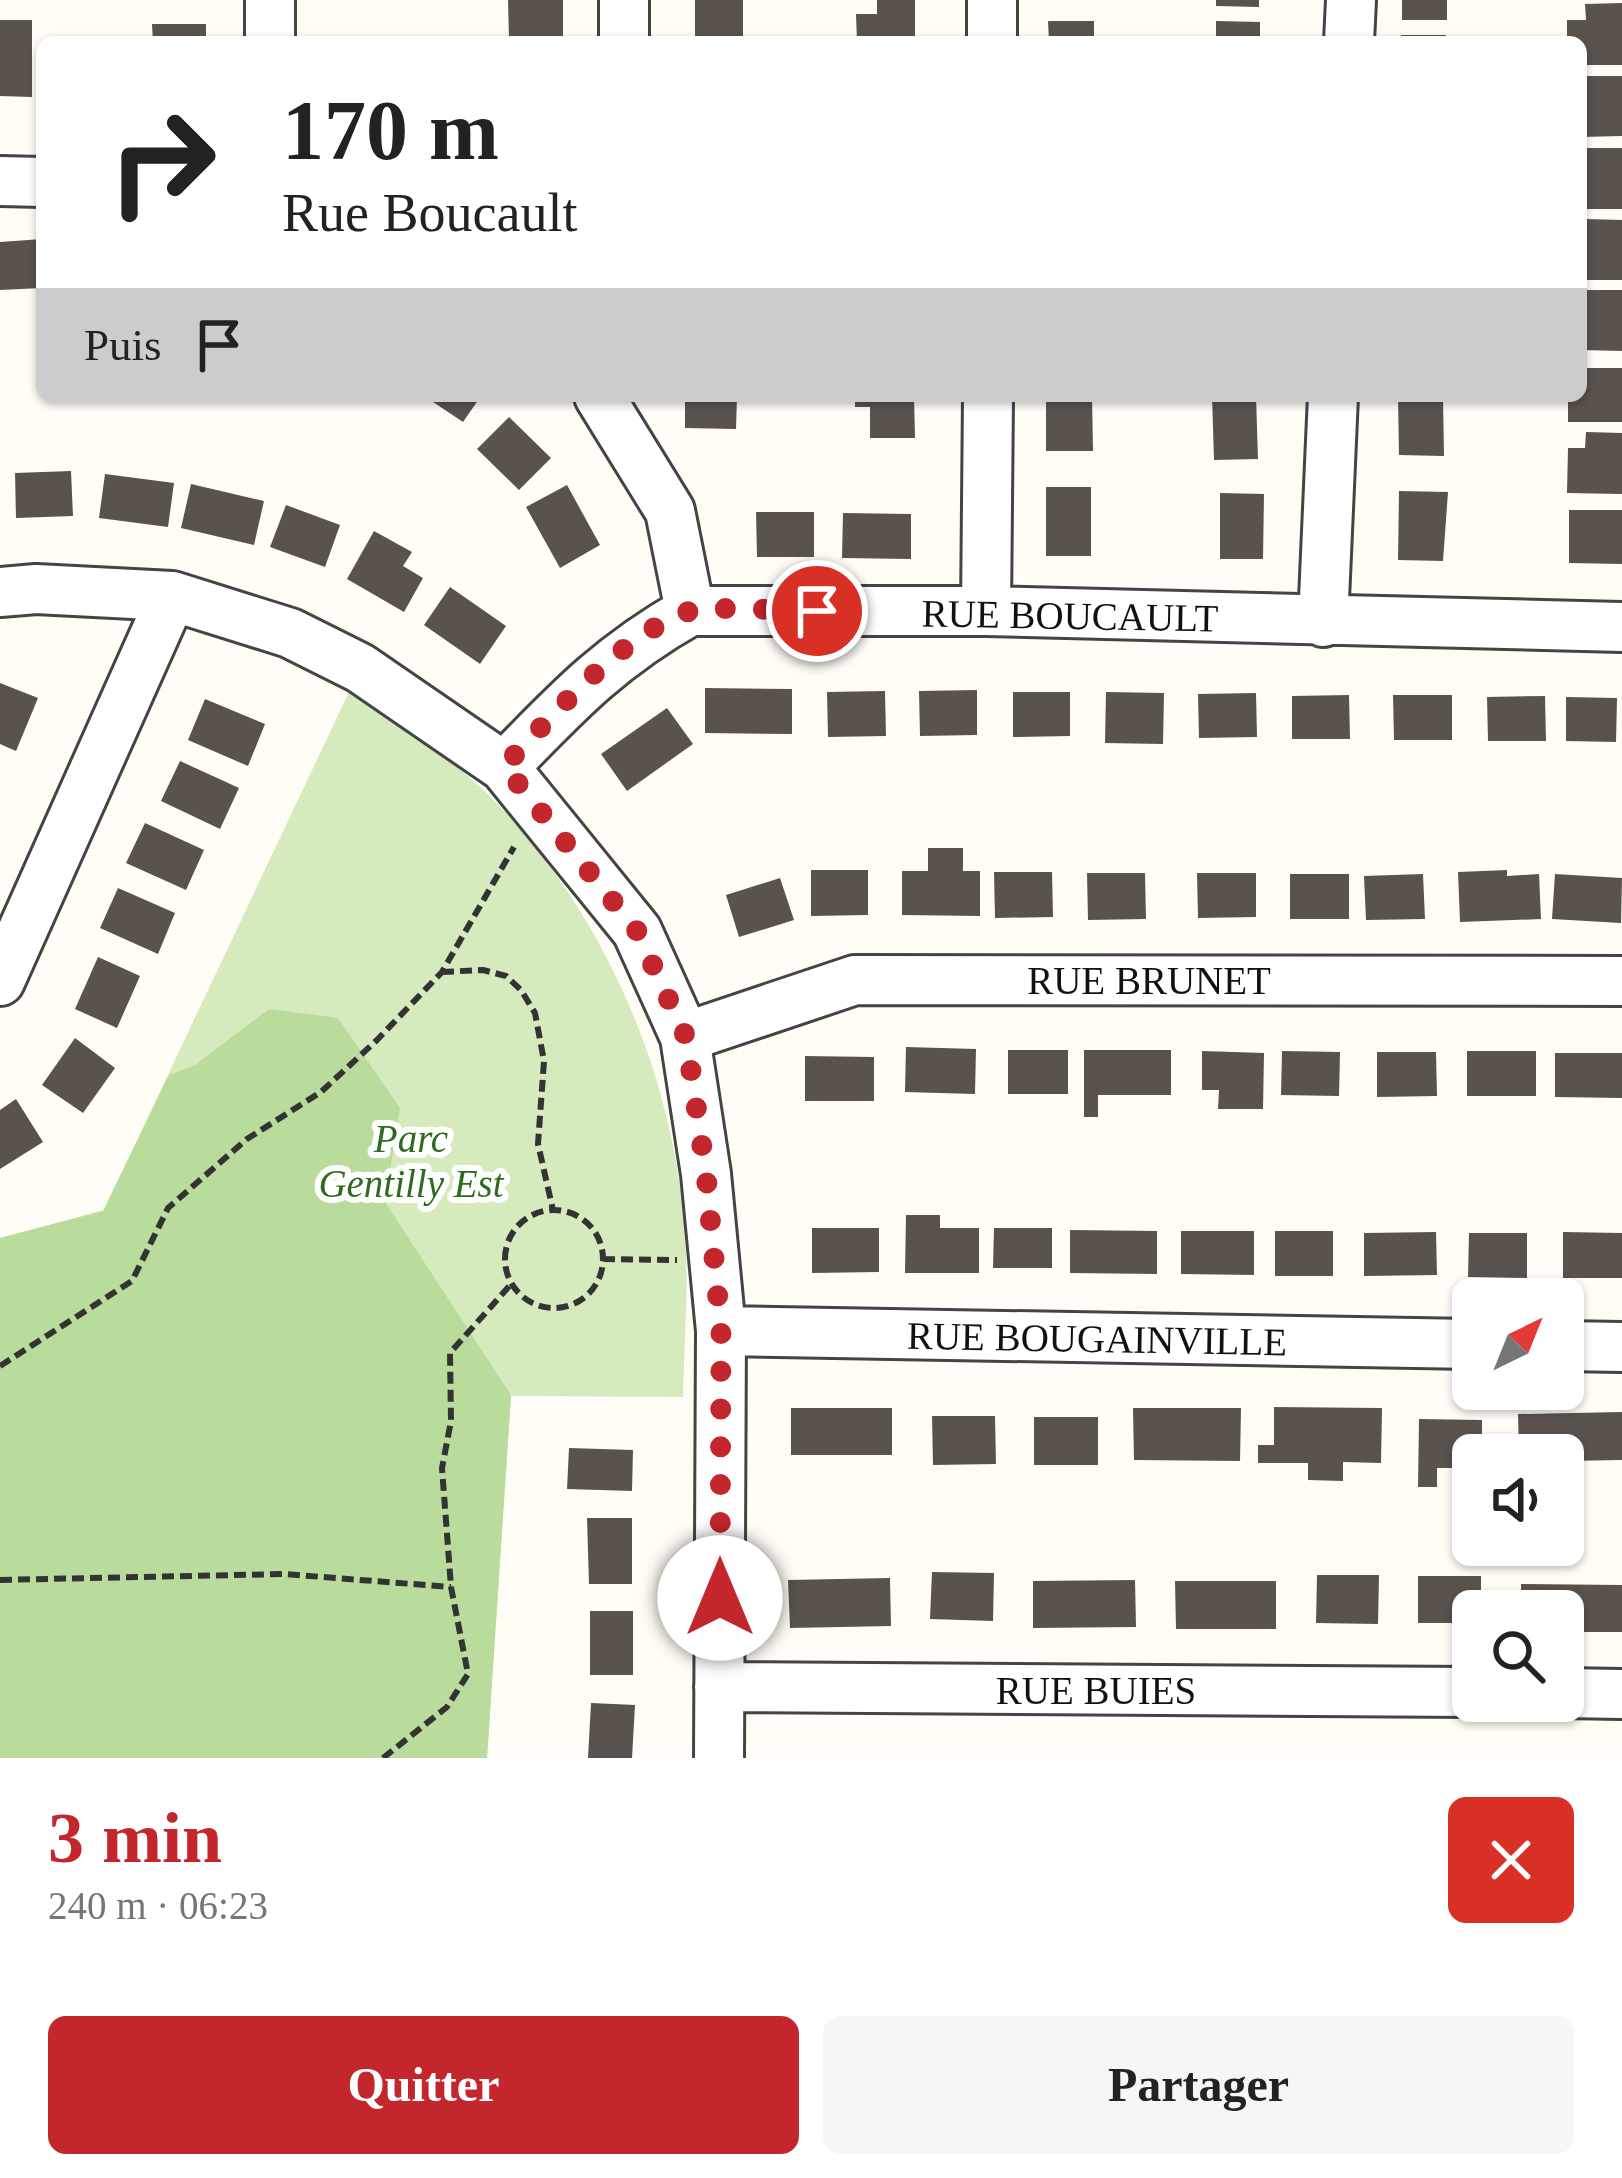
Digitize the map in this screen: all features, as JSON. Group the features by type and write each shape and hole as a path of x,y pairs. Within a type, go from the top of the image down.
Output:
{"street":[{"path":"270,0 270,36"},
{"path":"623,36 624,0"},
{"path":"992,0 992,36"},
{"path":"1349,36 1351,0"},
{"path":"0,181 36,182"},
{"path":"504,766 592,675 690,611 670,511 603,402"},
{"path":"986,611 988,402"},
{"path":"1323,622 1333,402"},
{"path":"0,592 36,589 172,596 290,633 360,668 504,766 637,931 686,1037 714,1260 721,1331 719,1758"},
{"path":"0,981 172,596"},
{"name":"RUE BOUCAULT","path":"690,611 986,611 1622,627"},
{"name":"RUE BRUNET","path":"686,1037 855,980 1622,981"},
{"name":"RUE BOUGAINVILLE","path":"721,1331 1452,1344"},
{"path":"1584,1346 1622,1347"},
{"name":"RUE BUIES","path":"719,1687 1452,1692"},
{"path":"1584,1693 1622,1694"}],"path":[{"path":"0,1366 132,1281 168,1208 247,1139 321,1092 377,1040 442,972 538,806"},
{"path":"442,972 483,970 506,976 535,1013 544,1061 538,1144 553,1210"},
{"path":"553,1210 568,1212 593,1230 603,1259 594,1288 569,1306 537,1305 522,1297 505,1268 511,1235 521,1222 553,1210"},
{"path":"603,1259 714,1260"},
{"path":"383,1758 447,1708 468,1674 451,1587 442,1468 451,1421 450,1353 511,1283"},
{"path":"0,1580 284,1574 451,1587"}],"green space":[{"name":"Parc Gentilly Est","path":"349,692 432,748 507,814 577,906 631,1009 667,1120 678,1176 686,1254 683,1397 511,1396 487,1758 0,1758 0,1238 104,1210"},
{"name":"Parc Gentilly Est","path":"269,1009 338,1018 400,1108 385,1202 511,1395 487,1758 0,1758 0,1238 103,1211 169,1075 195,1065"}],"building":[{"path":"508,0 563,0 563,36 509,36"},
{"path":"695,0 743,0 743,36 695,36"},
{"path":"877,0 915,0 915,36 857,36 856,14 877,14"},
{"path":"1216,0 1259,0 1259,7 1216,6"},
{"path":"1402,0 1447,0 1447,20 1402,20"},
{"path":"1622,3 1622,65 1587,65 1587,36 1567,36 1567,20 1586,20 1585,4"},
{"path":"0,20 32,20 32,97 0,96"},
{"path":"1048,21 1094,21 1094,36 1049,36"},
{"path":"1216,21 1260,22 1260,36 1216,36"},
{"path":"152,24 206,24 206,36 153,36"},
{"path":"1587,76 1622,76 1622,136 1587,137"},
{"path":"1587,148 1622,148 1622,209 1587,209"},
{"path":"1587,219 1622,220 1622,280 1587,280"},
{"path":"36,239 36,288 0,290 0,242"},
{"path":"1587,290 1622,290 1622,351 1587,350"},
{"path":"1587,368 1622,368 1622,422 1568,422 1568,402 1587,402"},
{"path":"433,402 477,402 463,422"},
{"path":"685,402 737,402 736,429 685,428"},
{"path":"855,402 914,402 915,438 870,438 870,407 855,407"},
{"path":"1046,402 1092,402 1093,451 1046,451"},
{"path":"1212,402 1256,402 1258,459 1214,460"},
{"path":"1398,402 1443,402 1444,456 1399,455"},
{"path":"509,417 551,458 519,490 477,449"},
{"path":"1586,432 1622,433 1622,494 1567,493 1568,448 1585,448"},
{"path":"71,471 73,516 16,518 15,473"},
{"path":"105,474 174,483 168,527 99,518"},
{"path":"191,484 264,501 254,545 181,528"},
{"path":"567,485 600,545 560,568 526,507"},
{"path":"1046,487 1091,487 1091,556 1046,556"},
{"path":"1399,491 1448,492 1443,561 1398,560"},
{"path":"1220,493 1264,494 1263,559 1220,559"},
{"path":"286,505 340,525 325,567 270,547"},
{"path":"1569,510 1622,510 1622,564 1569,563"},
{"path":"756,512 814,512 814,557 757,557"},
{"path":"843,513 911,514 911,559 842,558"},
{"path":"374,531 412,552 403,566 423,578 404,612 347,579"},
{"path":"450,587 506,626 480,664 424,625"},
{"path":"0,683 38,698 16,751 0,744"},
{"path":"705,688 792,689 792,734 705,733"},
{"path":"977,690 977,735 920,736 919,691"},
{"path":"885,691 886,736 828,737 827,692"},
{"path":"1013,692 1070,692 1070,736 1013,737"},
{"path":"1106,692 1164,693 1163,744 1105,743"},
{"path":"1256,693 1257,737 1199,738 1198,694"},
{"path":"1349,695 1350,739 1292,739 1292,696"},
{"path":"1393,695 1452,695 1452,740 1394,740"},
{"path":"1545,696 1546,741 1488,741 1487,697"},
{"path":"1566,697 1617,698 1616,742 1566,741"},
{"path":"205,699 265,724 248,766 188,740"},
{"path":"667,708 693,744 627,791 601,754"},
{"path":"180,761 239,788 220,829 161,801"},
{"path":"145,823 204,850 186,890 126,863"},
{"path":"928,848 963,848 963,871 980,871 980,916 902,915 902,871 928,871"},
{"path":"811,870 868,870 868,915 811,916"},
{"path":"1507,870 1507,876 1539,874 1541,919 1460,922 1458,872"},
{"path":"994,872 1052,872 1053,917 995,918"},
{"path":"1087,873 1145,873 1146,919 1088,920"},
{"path":"1197,873 1256,873 1256,917 1198,918"},
{"path":"1290,874 1349,874 1349,919 1290,919"},
{"path":"1423,874 1425,919 1366,920 1364,876"},
{"path":"1555,874 1622,878 1621,923 1552,919"},
{"path":"780,878 794,920 739,937 726,895"},
{"path":"118,888 175,913 158,954 100,928"},
{"path":"98,957 140,976 117,1028 75,1009"},
{"path":"75,1038 115,1068 83,1113 42,1085"},
{"path":"906,1047 976,1049 975,1094 905,1092"},
{"path":"1008,1050 1068,1050 1068,1094 1008,1094"},
{"path":"1084,1050 1171,1050 1171,1095 1098,1095 1098,1117 1084,1117"},
{"path":"1202,1051 1264,1053 1263,1109 1218,1109 1219,1090 1202,1090"},
{"path":"1282,1051 1340,1052 1339,1096 1281,1095"},
{"path":"1467,1051 1536,1051 1536,1096 1467,1096"},
{"path":"1377,1052 1436,1052 1437,1096 1377,1097"},
{"path":"1555,1053 1622,1053 1622,1098 1555,1097"},
{"path":"805,1056 874,1057 874,1101 805,1101"},
{"path":"16,1099 43,1142 0,1169 0,1110"},
{"path":"906,1215 940,1215 940,1228 979,1228 979,1273 905,1273"},
{"path":"812,1228 879,1228 879,1272 812,1273"},
{"path":"994,1228 1052,1228 1052,1268 993,1268"},
{"path":"1070,1230 1157,1231 1157,1274 1070,1273"},
{"path":"1181,1231 1254,1231 1254,1275 1181,1274"},
{"path":"1275,1231 1333,1231 1333,1276 1275,1276"},
{"path":"1436,1232 1437,1275 1364,1276 1364,1233"},
{"path":"1563,1232 1622,1233 1622,1278 1563,1278"},
{"path":"1469,1233 1527,1233 1527,1278 1468,1277"},
{"path":"1274,1407 1382,1408 1381,1463 1343,1462 1343,1481 1308,1480 1308,1463 1258,1463 1258,1445 1274,1445"},
{"path":"791,1408 892,1408 892,1455 791,1455"},
{"path":"1133,1408 1241,1408 1240,1461 1134,1460"},
{"path":"1622,1412 1622,1460 1584,1461 1584,1434 1518,1434 1518,1414"},
{"path":"932,1416 995,1416 996,1464 933,1465"},
{"path":"1034,1417 1098,1417 1098,1465 1034,1465"},
{"path":"1419,1419 1482,1420 1482,1434 1452,1434 1452,1468 1437,1468 1437,1487 1418,1487"},
{"path":"569,1448 633,1450 632,1491 567,1489"},
{"path":"587,1518 632,1518 632,1584 589,1584"},
{"path":"932,1572 994,1573 993,1621 930,1619"},
{"path":"1317,1575 1379,1575 1378,1624 1316,1623"},
{"path":"1418,1576 1481,1576 1481,1590 1452,1590 1452,1623 1418,1623"},
{"path":"890,1578 891,1626 790,1628 788,1580"},
{"path":"1135,1580 1136,1627 1033,1628 1033,1581"},
{"path":"1175,1581 1276,1581 1276,1629 1176,1629"},
{"path":"1521,1584 1622,1585 1622,1632 1584,1632 1584,1590 1521,1590"},
{"path":"590,1611 633,1611 633,1675 590,1675"},
{"path":"591,1703 635,1705 632,1758 588,1758"}],"route":[{"path":"720,1598 721,1331 706,1174 686,1037 637,931 504,766 592,675 690,611 817,611"}]}
